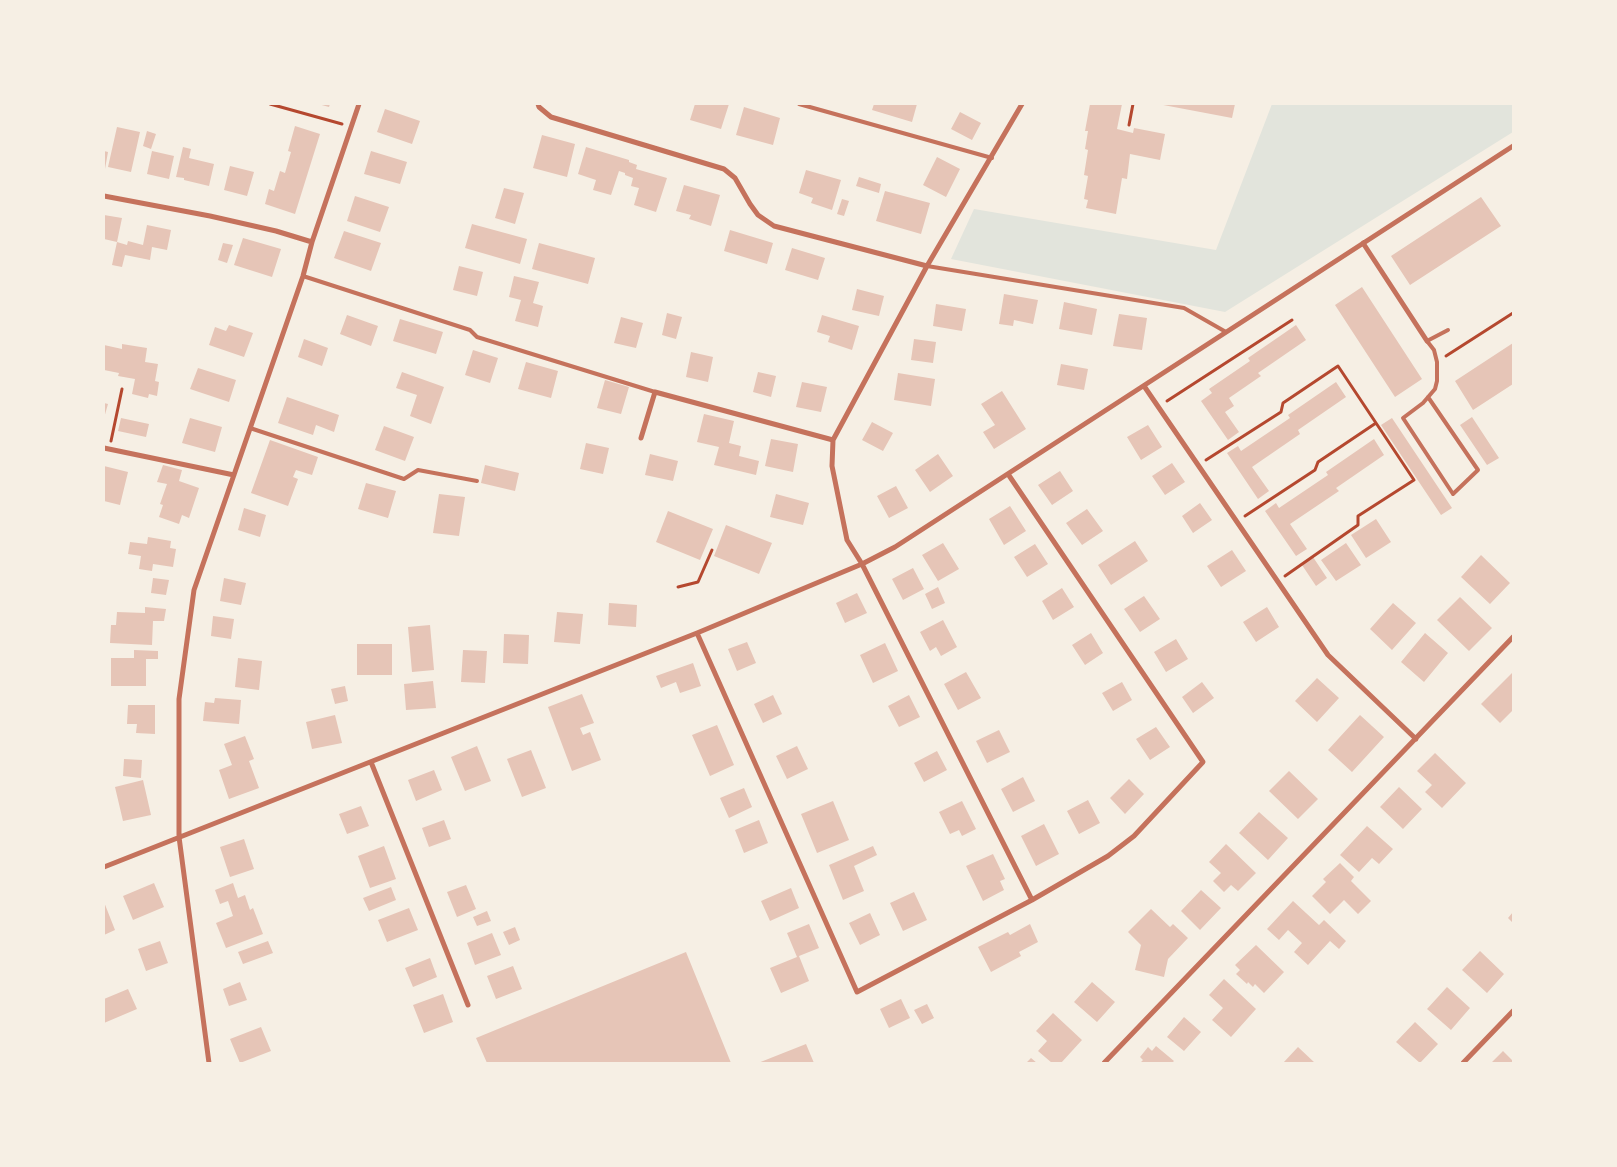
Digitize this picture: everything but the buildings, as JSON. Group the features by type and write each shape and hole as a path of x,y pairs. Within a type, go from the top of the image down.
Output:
{"street":[{"path":"209,1063 179,837 179,699 194,590 303,276 312,242 350,127 360,104"},
{"path":"538,104 551,117 724,170 735,178 758,215 774,226 927,266"},
{"path":"1022,104 927,266 833,440 832,466 848,540 862,564 1032,900"},
{"path":"104,867 697,633 862,564 895,547 1513,146"},
{"path":"104,196 210,216 276,231 312,242"},
{"path":"1363,243 1427,341"},
{"path":"1144,386 1276,582 1328,655 1416,739"},
{"path":"641,438 656,392 833,440"},
{"path":"106,448 234,475"},
{"path":"697,633 856,992 1032,900 1108,856 1134,836 1203,762 1008,474"},
{"path":"1104,1063 1513,637"},
{"path":"371,762 468,1005"},
{"path":"1463,1063 1513,1011"}],"lane":[{"path":"799,104 992,158"},
{"path":"927,266 1184,308 1226,332"},
{"path":"303,276 470,330 477,337 656,392"},
{"path":"1428,397 1478,470 1453,494 1402,418 1423,403 1428,397 1435,389 1437,362 1434,350 1427,341 1448,330"},
{"path":"250,428 404,479 418,470 477,481"}],"path":[{"path":"270,104 350,127"},
{"path":"1130,126 1132,104"},
{"path":"1437,362 1513,313"},
{"path":"1158,406 1292,320"},
{"path":"1198,465 1280,412 1283,403 1338,366 1414,480 1358,516 1358,525 1276,582"},
{"path":"106,448 122,389"},
{"path":"1236,522 1315,470 1318,462 1376,423"},
{"path":"678,586 698,582 712,550"}],"shaded area":[{"path":"1272,104 1513,104 1513,132 1225,312 951,259 974,209 1216,250"}]}
